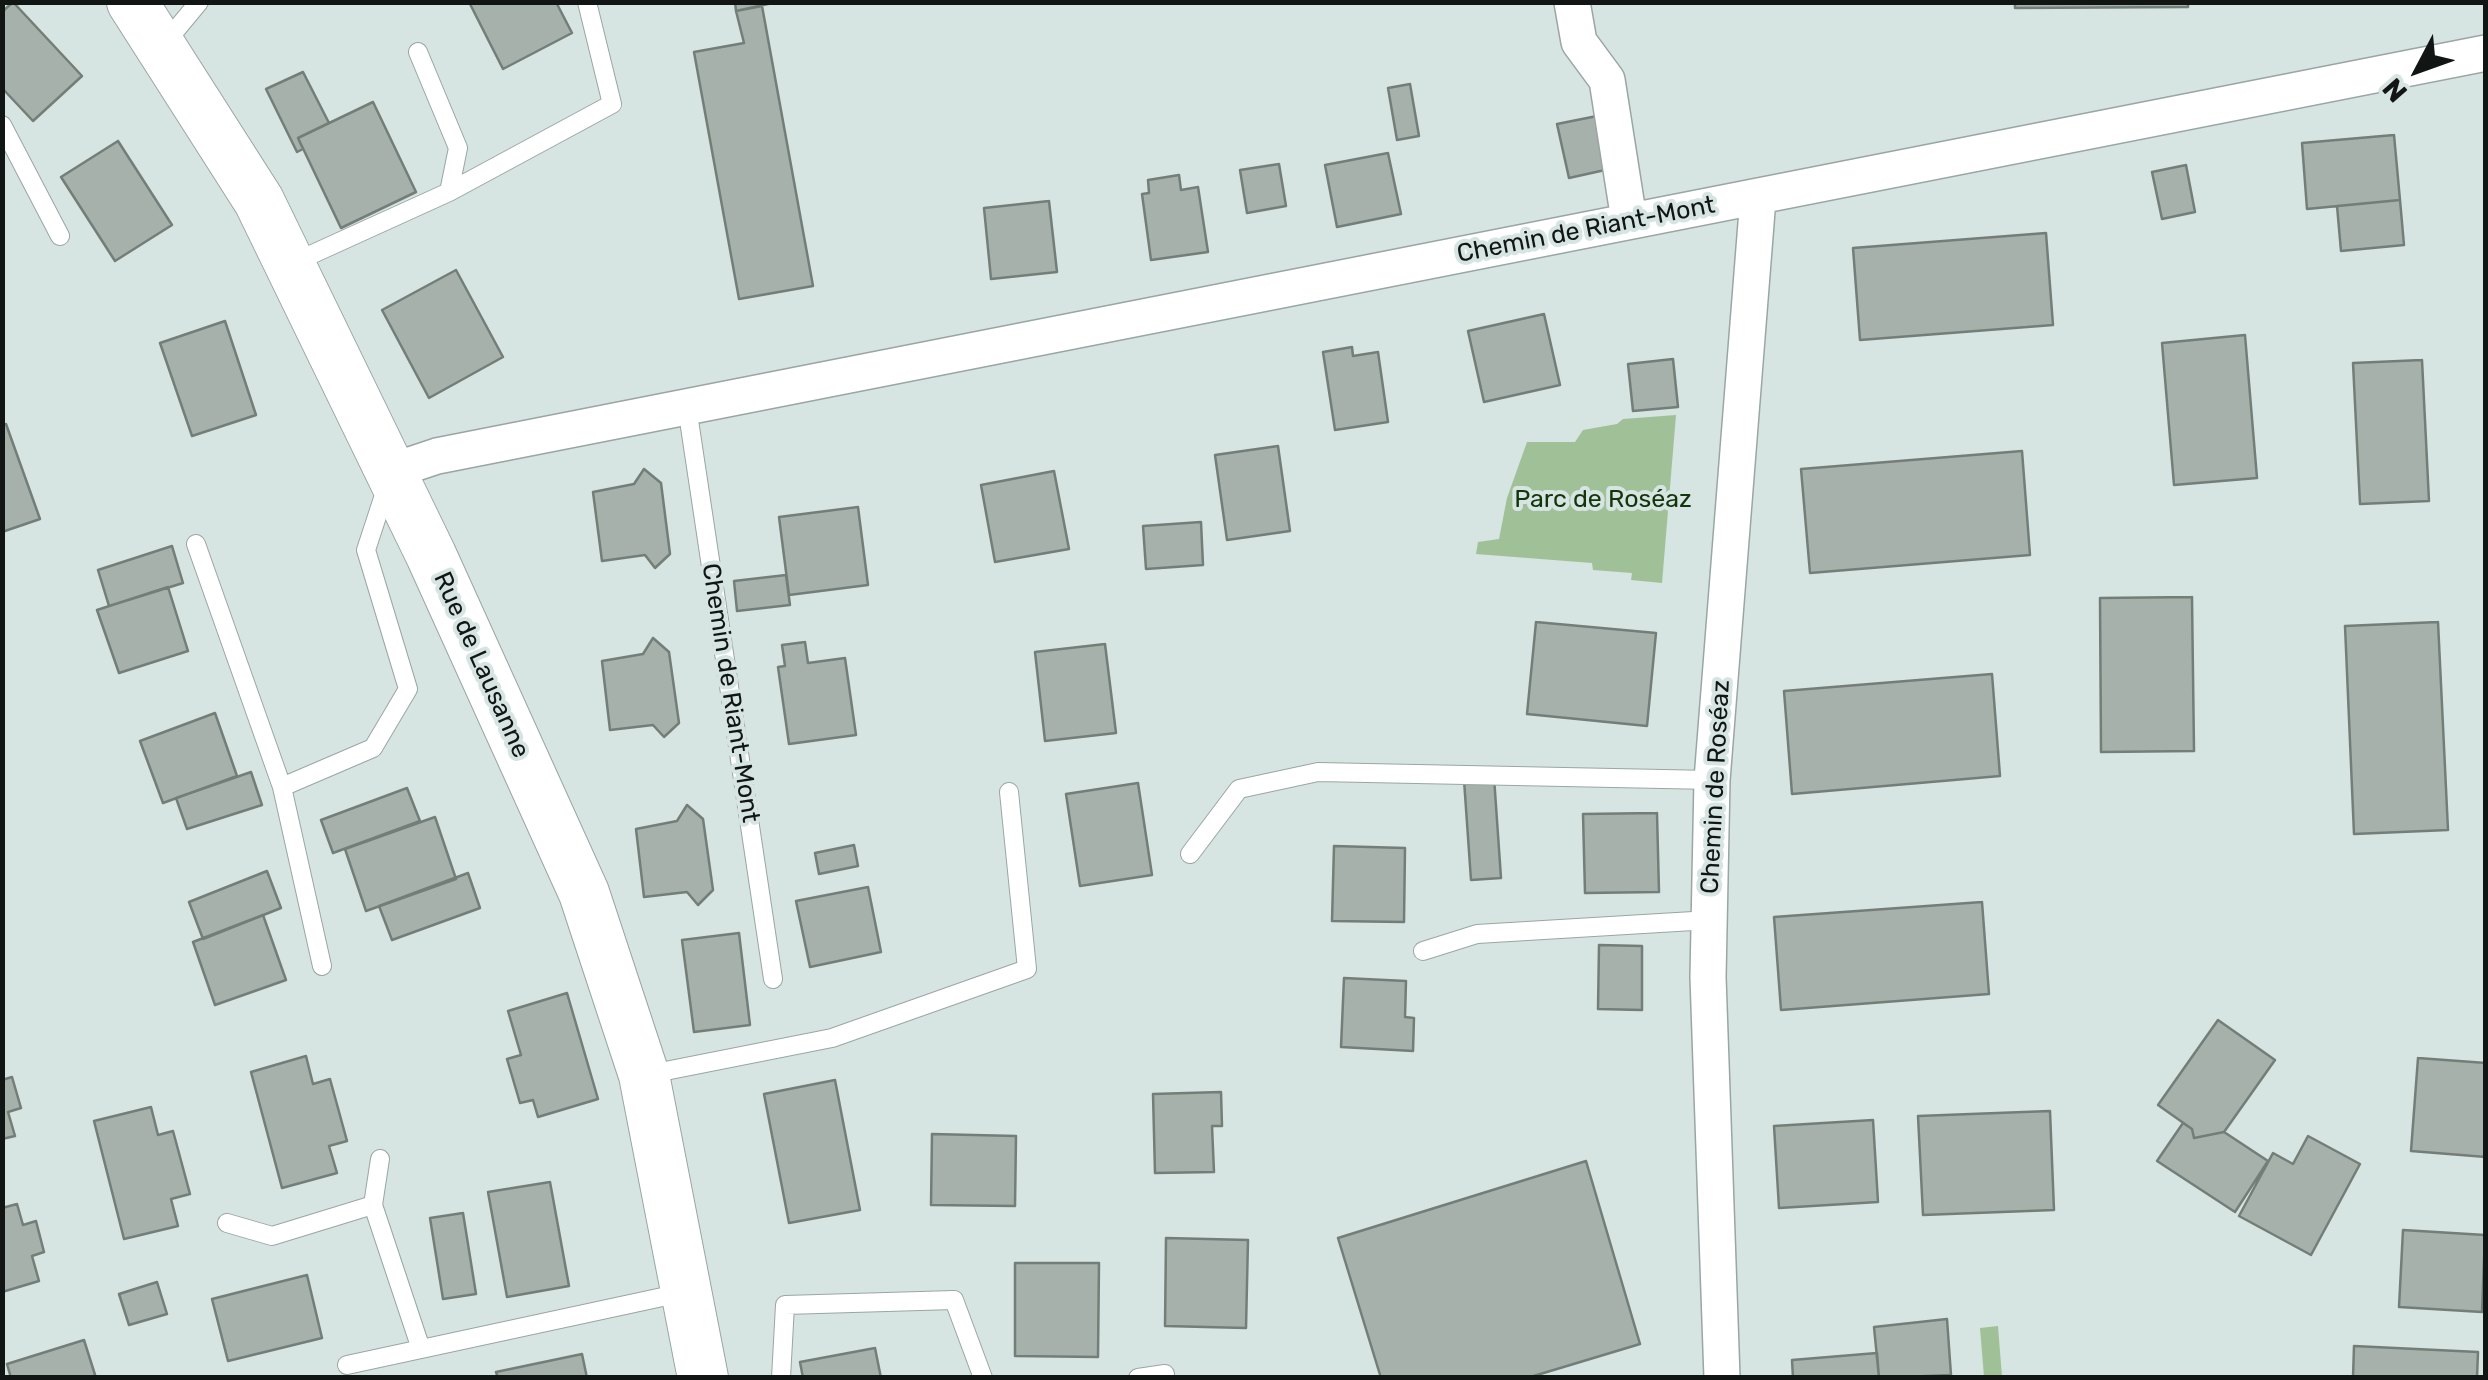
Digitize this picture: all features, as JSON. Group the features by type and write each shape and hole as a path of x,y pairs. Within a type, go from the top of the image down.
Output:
{"street":[{"name":"Rue de Lausanne","path":"132,2 259,200 431,555 584,893 644,1075 704,1378"},
{"path":"1572,2 1578,42 1606,80 1629,220"},
{"name":"Chemin de Riant-Mont","path":"390,474 436,456 2486,54"},
{"name":"Chemin de Roséaz","path":"1722,1378 1708,978 1712,780 1758,198"}],"lane":[{"path":"162,48 199,2"},
{"path":"290,265 449,192 612,104 586,2"},
{"path":"418,52 458,148 449,192"},
{"path":"2,126 60,236"},
{"name":"Chemin de Riant-Mont","path":"687,406 773,979"},
{"path":"282,787 373,748 408,689 366,550 390,474"},
{"path":"196,544 282,787 322,966"},
{"path":"1190,854 1238,790 1318,772 1712,780"},
{"path":"644,1075 832,1038 1027,969 1008,792"},
{"path":"1422,951 1477,934 1710,920"},
{"path":"380,1159 373,1204 420,1349"},
{"path":"227,1222 272,1236 373,1204"},
{"path":"347,1365 687,1292"},
{"path":"781,1378 785,1306 954,1300 983,1378"},
{"path":"1138,1378 1165,1374"}],"green space":[{"name":"Parc de Roséaz","path":"1676,415 1662,583 1631,580 1632,573 1593,570 1592,563 1476,554 1478,542 1499,539 1507,498 1527,442 1575,442 1583,430 1617,424 1623,419"},
{"path":"1998,1326 2002,1377 1984,1377 1980,1328"}],"building":[{"path":"13,2 82,76 33,121 2,88 2,12"},
{"path":"469,2 556,2 572,33 503,69"},
{"path":"735,2 777,2 736,11"},
{"path":"2015,2 2188,2 2188,7 2015,8"},
{"path":"762,6 813,286 739,299 694,52 744,43 736,11"},
{"path":"303,72 329,123 298,138 303,149 297,152 266,89"},
{"path":"1410,84 1419,136 1397,140 1388,88"},
{"path":"373,102 416,192 341,228 298,138"},
{"path":"1602,115 1614,168 1569,178 1557,124"},
{"path":"2394,135 2400,200 2307,209 2302,143"},
{"path":"118,141 172,225 115,261 61,177"},
{"path":"1388,153 1401,214 1337,227 1325,165"},
{"path":"1279,164 1286,206 1247,213 1240,170"},
{"path":"2186,165 2195,212 2162,219 2152,172"},
{"path":"1179,175 1181,190 1198,187 1208,252 1151,260 1142,194 1149,193 1148,180"},
{"path":"2400,200 2404,245 2341,251 2337,206"},
{"path":"1049,201 1057,272 991,279 984,208"},
{"path":"2046,233 2053,325 1860,340 1853,248"},
{"path":"456,270 503,357 429,398 382,310"},
{"path":"1544,314 1560,385 1484,402 1468,331"},
{"path":"225,321 256,415 192,436 160,343"},
{"path":"2245,335 2257,478 2174,485 2162,343"},
{"path":"1352,347 1353,356 1378,352 1388,422 1335,430 1323,352"},
{"path":"1673,359 1678,407 1633,411 1628,364"},
{"path":"2422,360 2429,501 2360,504 2353,363"},
{"path":"6,424 40,519 2,532 2,426"},
{"path":"1278,446 1290,531 1227,540 1215,455"},
{"path":"2022,451 2030,555 1810,573 1801,469"},
{"path":"644,469 661,483 670,554 655,568 645,555 602,561 593,492 634,484"},
{"path":"1054,471 1069,549 995,562 981,485"},
{"path":"858,507 868,585 789,595 779,517"},
{"path":"1201,522 1203,565 1146,569 1143,526"},
{"path":"172,546 183,583 109,606 98,570"},
{"path":"786,575 790,605 737,611 734,581"},
{"path":"168,587 188,651 119,673 97,610"},
{"path":"2192,597 2194,751 2101,752 2100,598"},
{"path":"1536,622 1656,633 1647,726 1527,714"},
{"path":"2438,622 2448,830 2354,834 2345,626"},
{"path":"653,638 669,652 679,723 664,737 653,725 610,730 602,661 643,654"},
{"path":"805,642 808,663 845,658 856,735 789,744 778,667 785,666 782,645"},
{"path":"1105,644 1116,733 1045,741 1035,652"},
{"path":"1992,674 2000,776 1792,794 1784,691"},
{"path":"215,713 237,776 163,803 140,741"},
{"path":"251,772 262,805 187,829 176,798"},
{"path":"1494,777 1501,878 1471,880 1464,780"},
{"path":"1138,783 1152,875 1080,886 1066,794"},
{"path":"407,788 420,821 333,853 321,820"},
{"path":"687,805 703,819 713,890 698,905 687,892 644,897 636,829 677,821"},
{"path":"1657,813 1659,892 1585,893 1583,814"},
{"path":"435,817 456,879 366,911 345,849"},
{"path":"854,845 858,866 819,874 815,853"},
{"path":"1334,846 1405,848 1404,922 1332,921"},
{"path":"267,871 281,908 203,939 189,902"},
{"path":"468,873 480,908 392,940 379,906"},
{"path":"868,887 881,952 810,967 796,901"},
{"path":"1982,902 1989,994 1781,1010 1774,917"},
{"path":"263,915 286,980 215,1005 193,942"},
{"path":"739,933 750,1025 694,1032 682,940"},
{"path":"1599,945 1642,946 1642,1010 1598,1009"},
{"path":"1344,978 1406,981 1405,1017 1414,1018 1413,1051 1341,1047"},
{"path":"567,993 598,1099 538,1117 533,1100 520,1103 507,1059 521,1055 508,1011"},
{"path":"2218,1020 2275,1060 2224,1132 2194,1138 2192,1129 2158,1105"},
{"path":"306,1056 313,1084 330,1079 347,1141 329,1146 337,1173 282,1188 251,1072"},
{"path":"2418,1058 2486,1063 2486,1157 2411,1151"},
{"path":"12,1077 21,1108 8,1112 15,1136 2,1139 2,1080"},
{"path":"835,1080 860,1210 789,1223 764,1094"},
{"path":"1221,1092 1222,1126 1212,1126 1214,1172 1155,1173 1153,1094"},
{"path":"151,1107 158,1135 173,1131 190,1194 171,1199 178,1226 124,1239 94,1121"},
{"path":"2050,1111 2054,1210 1923,1215 1918,1116"},
{"path":"1873,1120 1878,1202 1779,1208 1774,1126"},
{"path":"2183,1123 2192,1129 2194,1138 2224,1132 2268,1161 2235,1212 2157,1161"},
{"path":"932,1134 1016,1136 1015,1206 931,1205"},
{"path":"2308,1136 2360,1164 2311,1255 2239,1216 2273,1153 2293,1164"},
{"path":"1586,1161 1640,1344 1527,1378 1381,1378 1338,1238"},
{"path":"550,1182 569,1286 507,1297 488,1192"},
{"path":"17,1204 23,1225 36,1221 44,1252 32,1256 39,1281 2,1292 2,1208"},
{"path":"463,1213 476,1294 443,1299 430,1218"},
{"path":"2403,1230 2485,1235 2482,1312 2399,1307"},
{"path":"1166,1238 1248,1240 1246,1328 1165,1326"},
{"path":"1015,1263 1099,1263 1098,1357 1015,1356"},
{"path":"307,1275 322,1338 228,1361 212,1299"},
{"path":"157,1282 167,1314 129,1325 119,1294"},
{"path":"1947,1319 1951,1375 1879,1378 1874,1327"},
{"path":"84,1340 96,1378 11,1378 7,1364"},
{"path":"2354,1346 2478,1352 2477,1378 2353,1378"},
{"path":"875,1348 881,1378 803,1378 800,1362"},
{"path":"1877,1353 1879,1378 1793,1378 1792,1360"},
{"path":"582,1354 587,1378 498,1378 496,1372"}]}
